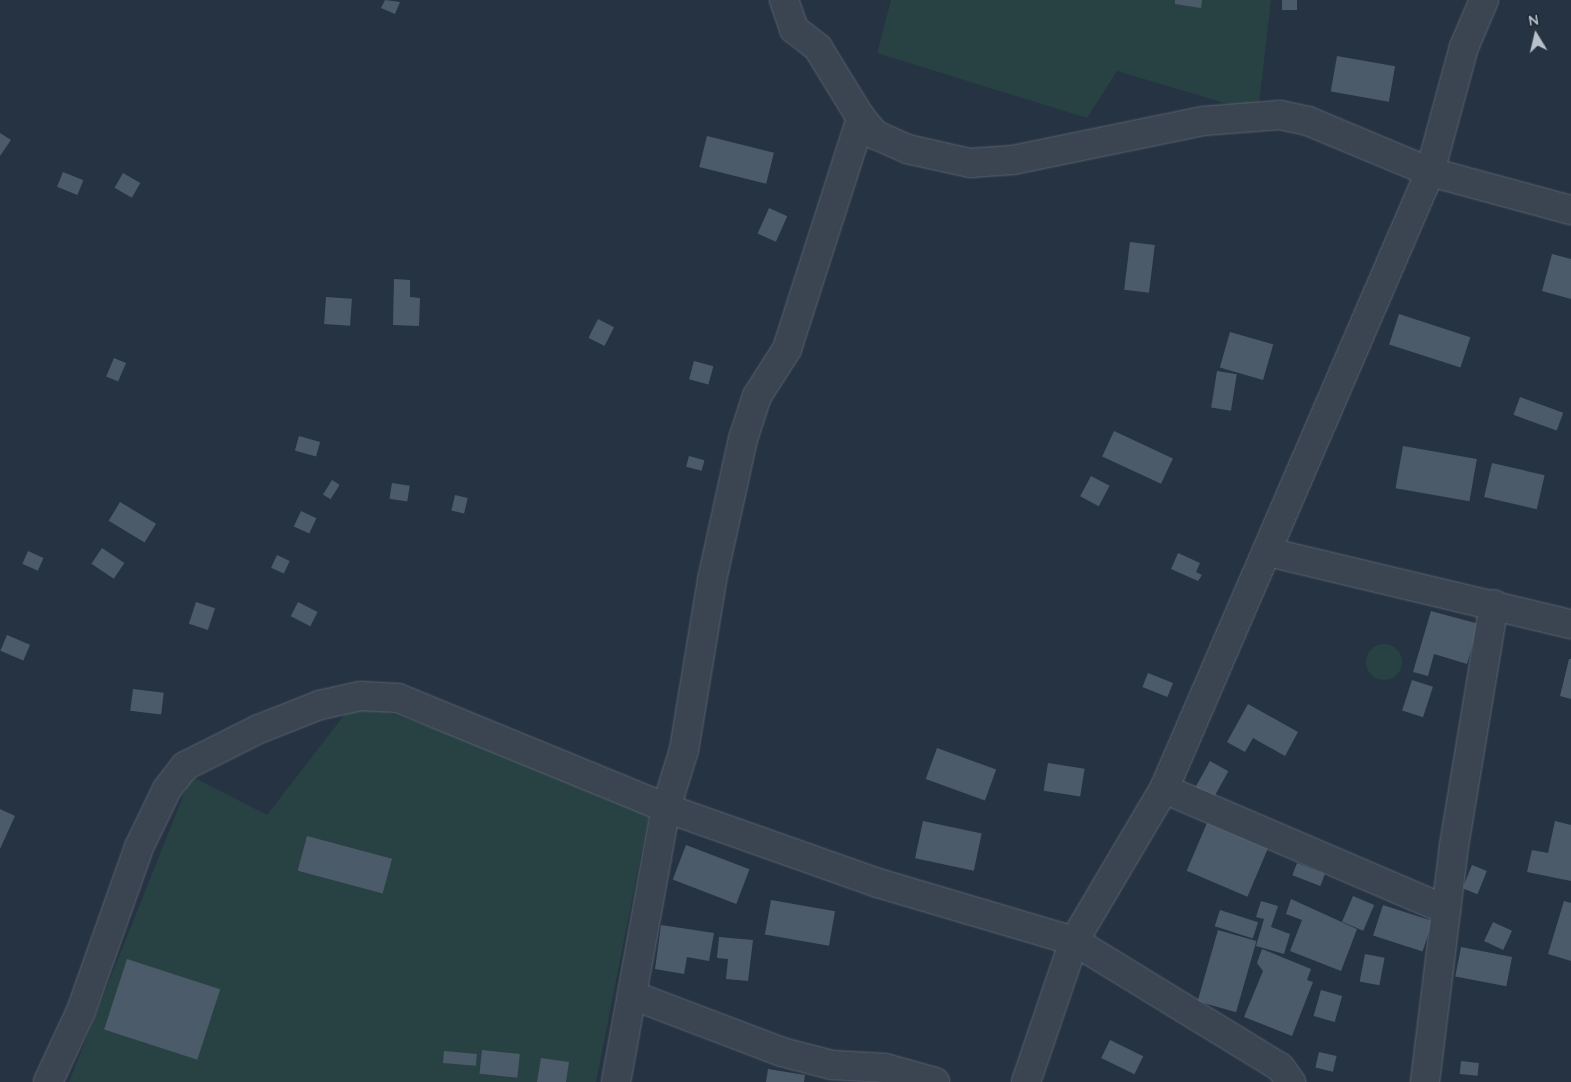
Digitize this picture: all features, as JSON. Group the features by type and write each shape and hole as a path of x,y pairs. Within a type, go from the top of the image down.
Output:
{"street":[{"path":"784,0 794,30 818,48 861,118 876,135 907,148 970,163 1013,160 1203,121 1280,116 1308,120 1430,172 1571,210"},
{"path":"1026,1082 1074,940 1164,789 1268,552 1430,172 1464,47 1484,0"},
{"path":"616,1082 666,808 684,750 712,580 743,439 757,396 787,348 861,118"},
{"path":"1268,552 1494,604 1571,624"},
{"path":"1425,1082 1446,910 1494,604"},
{"path":"48,1082 81,1011 139,847 166,789 185,766 283,718 360,696 398,698 666,808 878,883 1074,940 1280,1067 1291,1082"},
{"path":"1164,789 1446,910"},
{"path":"632,995 782,1052 830,1074 885,1068 935,1082"}],"green space":[{"path":"891,0 1271,0 1258,113 1117,71 1087,118 877,53"},
{"path":"1384,644 1396,650 1402,662 1396,674 1384,680 1372,674 1366,662 1372,650"},
{"path":"355,701 651,804 596,1082 69,1082 191,776 267,815"}],"building":[{"path":"385,0 400,2 395,14 381,8"},
{"path":"1175,0 1202,0 1201,8 1175,4"},
{"path":"1282,0 1297,0 1297,10 1282,10"},
{"path":"1337,56 1395,66 1389,102 1331,91"},
{"path":"0,133 11,140 0,156"},
{"path":"707,136 774,153 766,184 699,167"},
{"path":"63,172 83,180 77,195 57,187"},
{"path":"123,173 140,183 132,198 114,188"},
{"path":"769,208 787,216 776,242 758,234"},
{"path":"1130,242 1155,245 1149,293 1124,290"},
{"path":"1552,254 1571,259 1571,299 1542,291"},
{"path":"394,279 410,280 410,297 420,298 419,326 393,325"},
{"path":"326,297 352,299 350,326 324,324"},
{"path":"1399,314 1470,337 1460,368 1389,344"},
{"path":"598,319 614,327 605,346 588,338"},
{"path":"1230,332 1273,344 1263,380 1220,368"},
{"path":"114,358 126,363 118,381 106,376"},
{"path":"694,361 713,366 708,385 689,379"},
{"path":"1217,371 1237,374 1231,411 1211,408"},
{"path":"1520,397 1563,413 1557,431 1514,415"},
{"path":"1114,431 1173,458 1161,484 1102,456"},
{"path":"299,436 320,442 316,456 295,450"},
{"path":"1403,446 1477,459 1469,501 1396,488"},
{"path":"689,456 704,460 702,471 686,467"},
{"path":"1492,463 1545,475 1537,509 1484,497"},
{"path":"1091,476 1110,486 1099,506 1080,496"},
{"path":"332,480 340,485 331,499 323,494"},
{"path":"392,483 410,486 407,502 389,499"},
{"path":"455,495 468,498 464,514 451,511"},
{"path":"120,502 156,524 145,542 109,521"},
{"path":"301,511 316,518 309,534 294,526"},
{"path":"102,548 124,563 114,579 91,564"},
{"path":"28,551 44,558 38,571 22,564"},
{"path":"1178,553 1200,563 1196,572 1202,575 1198,581 1171,569"},
{"path":"277,555 290,561 284,574 271,568"},
{"path":"196,602 215,608 208,630 189,624"},
{"path":"298,602 318,612 310,626 291,616"},
{"path":"1431,611 1479,624 1467,664 1434,654 1428,676 1413,672"},
{"path":"7,635 30,645 23,660 0,651"},
{"path":"1569,659 1571,659 1571,699 1560,696"},
{"path":"1148,673 1173,683 1167,697 1142,687"},
{"path":"1412,680 1433,687 1423,717 1402,710"},
{"path":"133,689 164,693 161,715 130,711"},
{"path":"1248,704 1298,732 1285,756 1253,738 1245,752 1227,742"},
{"path":"937,748 996,770 985,801 926,779"},
{"path":"1210,761 1228,771 1214,797 1195,787"},
{"path":"1048,763 1085,769 1080,796 1044,791"},
{"path":"0,809 15,816 0,849"},
{"path":"923,821 982,833 974,871 915,858"},
{"path":"1555,821 1571,825 1571,881 1527,872 1532,850 1548,853"},
{"path":"1207,823 1268,849 1247,897 1187,871"},
{"path":"307,836 392,859 383,894 298,871"},
{"path":"686,845 749,869 736,904 673,880"},
{"path":"1297,863 1325,874 1320,886 1292,875"},
{"path":"1472,865 1487,871 1477,894 1463,888"},
{"path":"1353,896 1374,905 1363,931 1342,922"},
{"path":"1291,899 1357,929 1341,971 1290,951 1302,920 1286,914"},
{"path":"771,900 835,911 829,946 765,934"},
{"path":"1261,901 1278,906 1271,927 1290,934 1284,954 1256,946 1264,919 1256,917"},
{"path":"1564,901 1571,903 1571,961 1548,954"},
{"path":"1383,905 1432,921 1423,952 1373,935"},
{"path":"1220,910 1258,922 1253,939 1215,926"},
{"path":"1493,922 1512,931 1503,950 1484,941"},
{"path":"661,925 714,933 709,961 687,957 684,974 655,969"},
{"path":"1218,930 1256,941 1236,1012 1198,1001"},
{"path":"719,937 753,940 748,981 726,979 728,959 717,958"},
{"path":"1461,947 1512,957 1506,986 1455,976"},
{"path":"1262,949 1311,969 1307,980 1313,982 1292,1036 1244,1017 1263,971 1257,963"},
{"path":"1365,954 1385,958 1379,985 1360,981"},
{"path":"127,959 220,989 197,1060 104,1029"},
{"path":"1321,990 1342,996 1335,1022 1314,1016"},
{"path":"1110,1040 1143,1056 1134,1074 1101,1058"},
{"path":"482,1050 520,1054 517,1078 479,1074"},
{"path":"444,1051 477,1054 476,1066 443,1063"},
{"path":"1319,1052 1337,1056 1333,1072 1315,1068"},
{"path":"541,1058 569,1062 566,1082 537,1082"},
{"path":"1461,1061 1479,1063 1478,1076 1460,1074"},
{"path":"768,1069 805,1075 804,1082 766,1082"}]}
